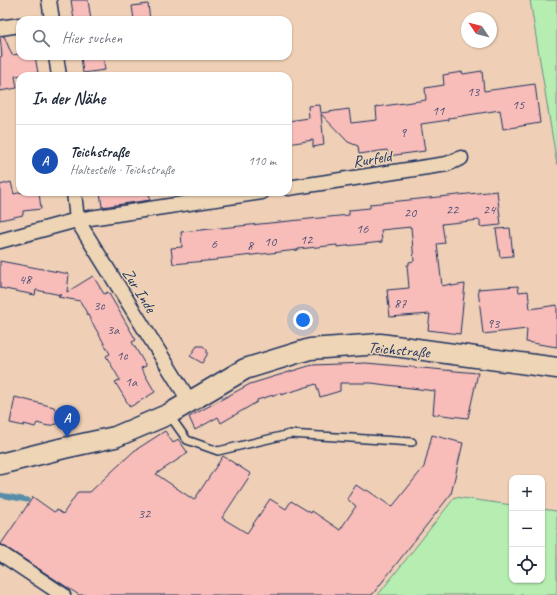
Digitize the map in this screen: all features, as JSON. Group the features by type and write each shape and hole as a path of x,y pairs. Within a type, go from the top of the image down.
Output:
{"main road":[{"name":"Teichstraße","path":"0,464 115,437 169,414 245,369 310,348 380,344 557,368"}],"street":[{"path":"49,0 51,16"},
{"path":"0,28 16,26"},
{"path":"57,60 58,72"},
{"name":"Rurfeld","path":"292,187 447,164 461,158"},
{"name":"Zur Inde","path":"74,196 77,220 190,402"},
{"path":"0,241 77,220 236,196"},
{"path":"0,553 63,595"}],"lane":[{"path":"169,414 187,440 218,450 290,434 412,442"}],"green space":[{"path":"530,0 557,0 557,165"},
{"path":"455,497 509,505 509,583 545,583 545,509 557,510 557,595 378,595"}],"building":[{"path":"71,0 88,0 90,16 73,16"},
{"path":"148,4 150,16 133,16 132,6"},
{"path":"0,36 4,36 12,55 16,54 16,60 36,60 38,72 16,72 16,88 0,91 0,57 2,56"},
{"path":"81,60 104,60 105,70 83,72"},
{"path":"482,71 484,91 535,84 540,123 503,129 500,110 421,124 425,151 388,156 387,150 359,154 358,146 348,142 321,114 324,145 313,147 313,140 292,143 292,120 309,118 308,106 320,105 321,113 349,109 351,123 377,120 376,107 426,100 425,88 444,85 443,75 462,72 463,74"},
{"path":"11,182 14,194 16,194 16,196 39,196 41,209 23,211 23,215 0,220 0,185"},
{"path":"497,191 501,225 480,227 480,220 442,224 445,243 437,244 442,286 451,284 451,286 465,284 460,334 428,330 430,314 390,317 387,290 409,288 407,265 409,265 409,262 414,261 411,227 381,230 382,242 337,247 337,245 298,249 217,260 173,264 171,248 182,247 181,232 349,215 349,210 370,208 370,204"},
{"path":"101,196 150,196 150,200 102,207"},
{"path":"510,228 513,256 500,257 496,229"},
{"path":"0,261 69,274 67,292 93,276 104,294 108,292 136,340 132,342 146,366 141,368 155,392 130,407 115,382 120,380 106,356 110,354 80,301 58,297 61,295 36,290 35,295 0,288"},
{"path":"518,286 519,292 528,291 530,309 557,305 557,347 526,342 527,329 483,334 478,289"},
{"path":"197,346 203,346 207,350 207,355 202,363 190,356"},
{"path":"366,363 478,373 468,418 433,414 435,391 371,383 340,383 340,391 320,397 316,384 281,395 280,393 257,400 257,402 221,423 218,417 195,430 189,417 250,384 312,365"},
{"path":"15,397 54,407 61,423 48,426 37,423 35,427 24,424 24,426 10,423"},
{"path":"165,431 173,443 178,439 188,453 156,474 194,500 223,456 251,474 222,518 247,533 270,499 286,509 291,501 311,513 312,511 340,530 356,506 347,499 356,485 365,491 367,490 392,507 424,467 432,435 463,443 451,494 372,595 79,595 1,544 33,497 54,512 57,510 63,514 78,492 90,492 134,451"}],"waterway":[{"path":"0,495 27,500"}],"place":[{"name":"Teichstraße","path":"67,438"}]}
